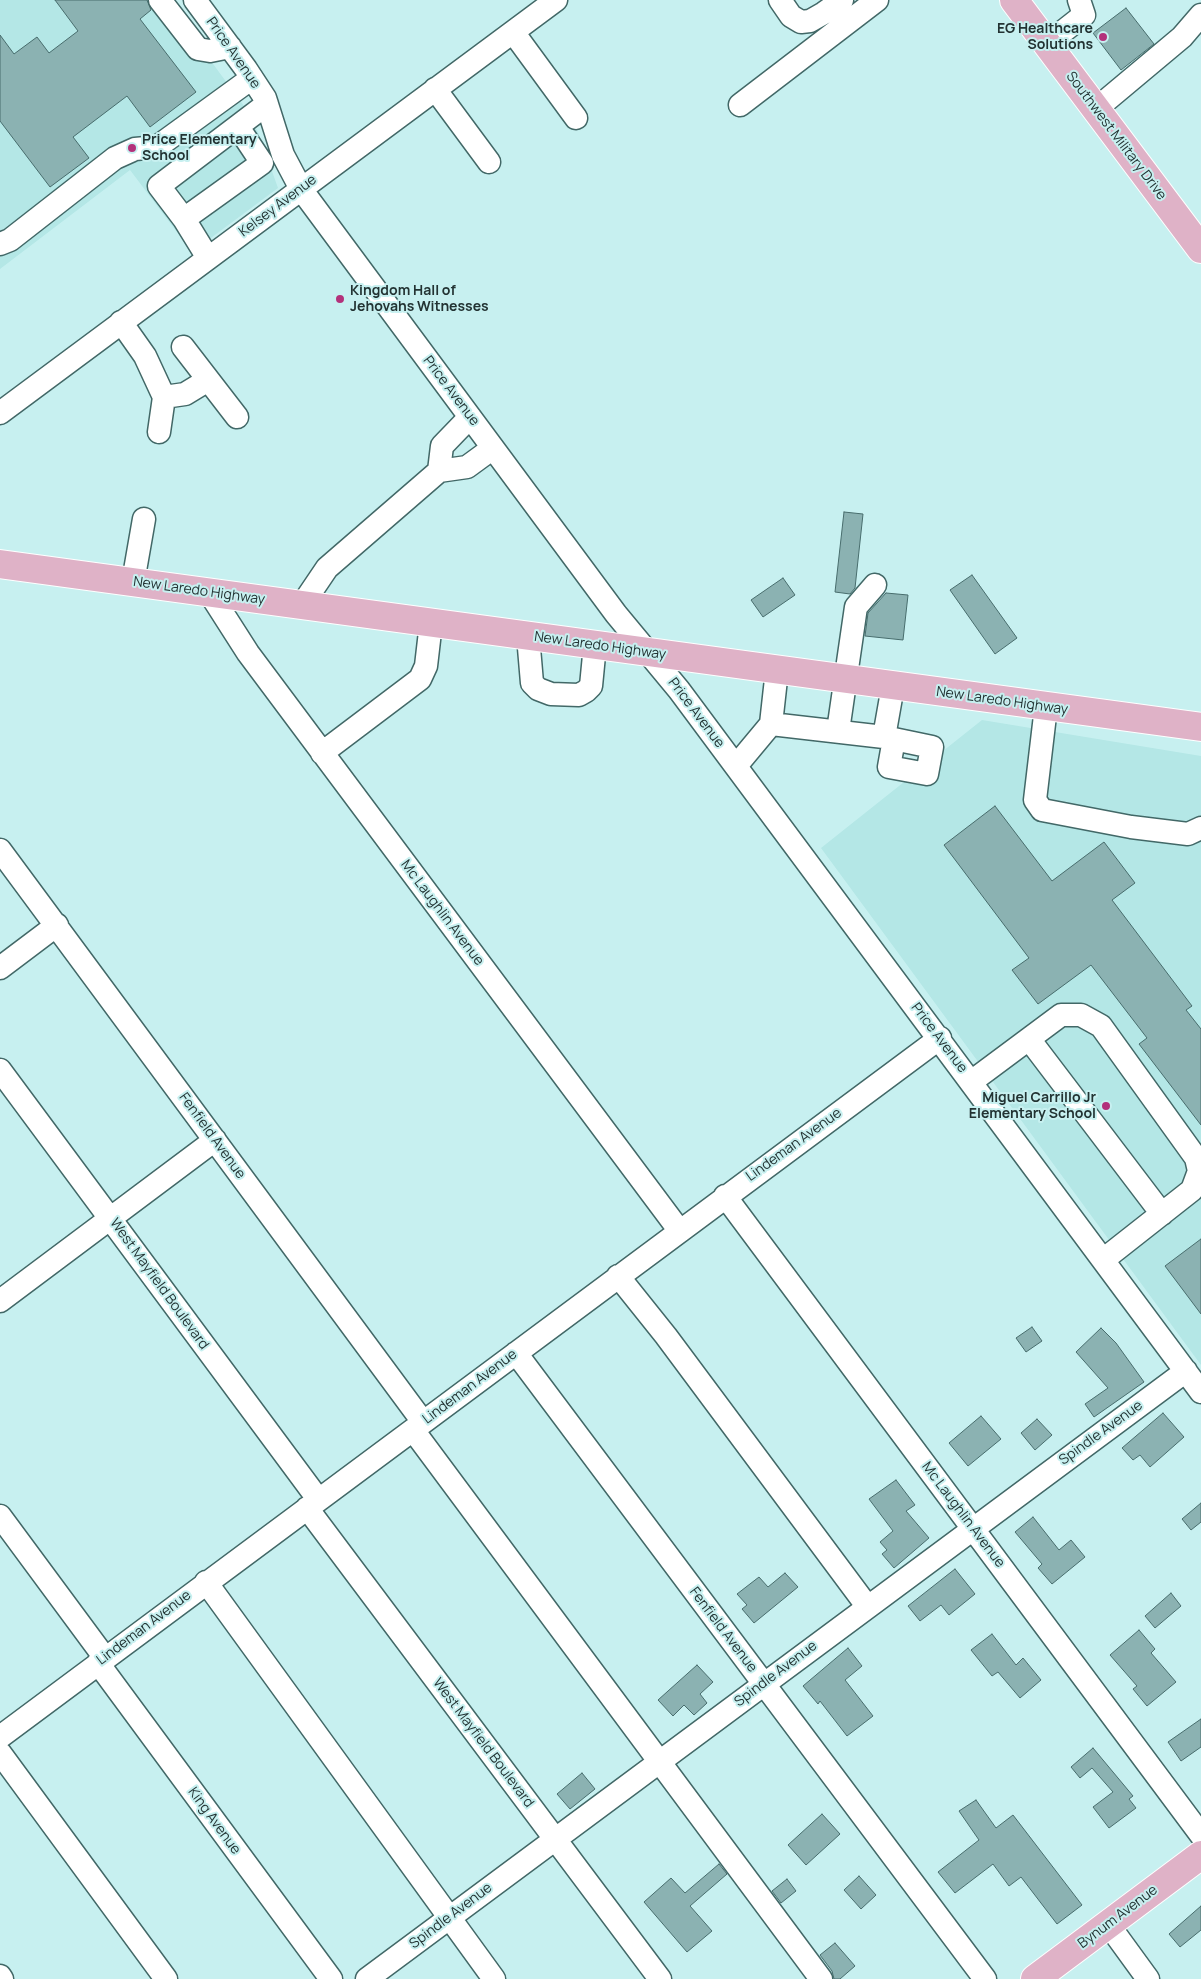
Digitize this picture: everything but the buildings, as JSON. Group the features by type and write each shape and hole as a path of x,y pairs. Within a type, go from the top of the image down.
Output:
{"main road":[{"name":"Southwest Military Drive","path":"1014,0 1201,249"},
{"name":"New Laredo Highway","path":"0,564 1201,727"},
{"name":"Bynum Avenue","path":"1035,1979 1201,1855"}],"street":[{"path":"160,0 198,48 210,51 230,47"},
{"name":"Price Avenue","path":"194,0 252,78 266,104 283,155 301,189 616,614 679,690 940,1038 1201,1392"},
{"name":"Kelsey Avenue","path":"0,412 556,0"},
{"path":"780,0 791,16 801,22 810,21 824,14 842,0"},
{"path":"740,105 877,0"},
{"path":"1047,44 1084,15 1079,0"},
{"path":"1096,109 1182,37 1201,16"},
{"path":"512,32 576,118"},
{"path":"0,244 10,240 115,158 135,149 157,147 252,78"},
{"path":"435,89 489,162"},
{"path":"208,258 184,219 159,186 266,104"},
{"path":"184,219 262,163 238,127"},
{"path":"121,322 145,356 164,397 159,432"},
{"path":"183,347 237,417"},
{"path":"164,397 185,394 208,380"},
{"path":"439,471 442,446 470,417"},
{"path":"302,605 327,568 439,471 467,467 493,448"},
{"path":"133,582 144,519"},
{"path":"838,731 856,607 875,585"},
{"name":"Mc Laughlin Avenue","path":"209,592 248,653 679,1230"},
{"path":"322,753 420,679 426,666 431,623"},
{"path":"528,636 532,683 538,689 551,694 579,694 591,686 594,645"},
{"path":"736,766 771,724 777,670"},
{"path":"771,724 889,738 893,686"},
{"path":"1046,707 1035,800 1042,810 1131,827 1188,834 1201,828"},
{"name":"Fenfield Avenue","path":"0,850 215,1140 418,1426 660,1761 821,1979"},
{"path":"0,968 57,925"},
{"path":"972,1082 1061,1015 1081,1015 1100,1026 1196,1158 1199,1171 1192,1190 1103,1260"},
{"name":"Lindeman Avenue","path":"1,1739 101,1660 940,1038"},
{"path":"1029,1039 1162,1214"},
{"name":"West Mayfield Boulevard","path":"0,1070 110,1218 312,1504 555,1839 660,1979"},
{"path":"0,1301 215,1140"},
{"name":"Mc Laughlin Avenue","path":"725,1196 1201,1835"},
{"path":"618,1276 666,1336 867,1606"},
{"name":"Fenfield Avenue","path":"516,1353 985,1979"},
{"name":"Spindle Avenue","path":"367,1979 1186,1371"},
{"name":"King Avenue","path":"0,1516 101,1660 331,1979"},
{"path":"206,1582 494,1979"},
{"path":"1,1739 166,1979"},
{"path":"1108,1924 1148,1979"}],"shaded area":[{"name":"Price Elementary School","path":"0,0 166,0 244,106 258,132 278,188 192,252 130,170 0,269"},
{"name":"Miguel Carrillo Jr Elementary School","path":"982,720 1201,756 1201,1365 821,848"}],"place":[{"name":"EG Healthcare Solutions","path":"1103,37"},
{"name":"Price Elementary School","path":"132,148"},
{"name":"Kingdom Hall of Jehovahs Witnesses","path":"340,299"},
{"name":"Miguel Carrillo Jr Elementary School","path":"1106,1106"}]}
